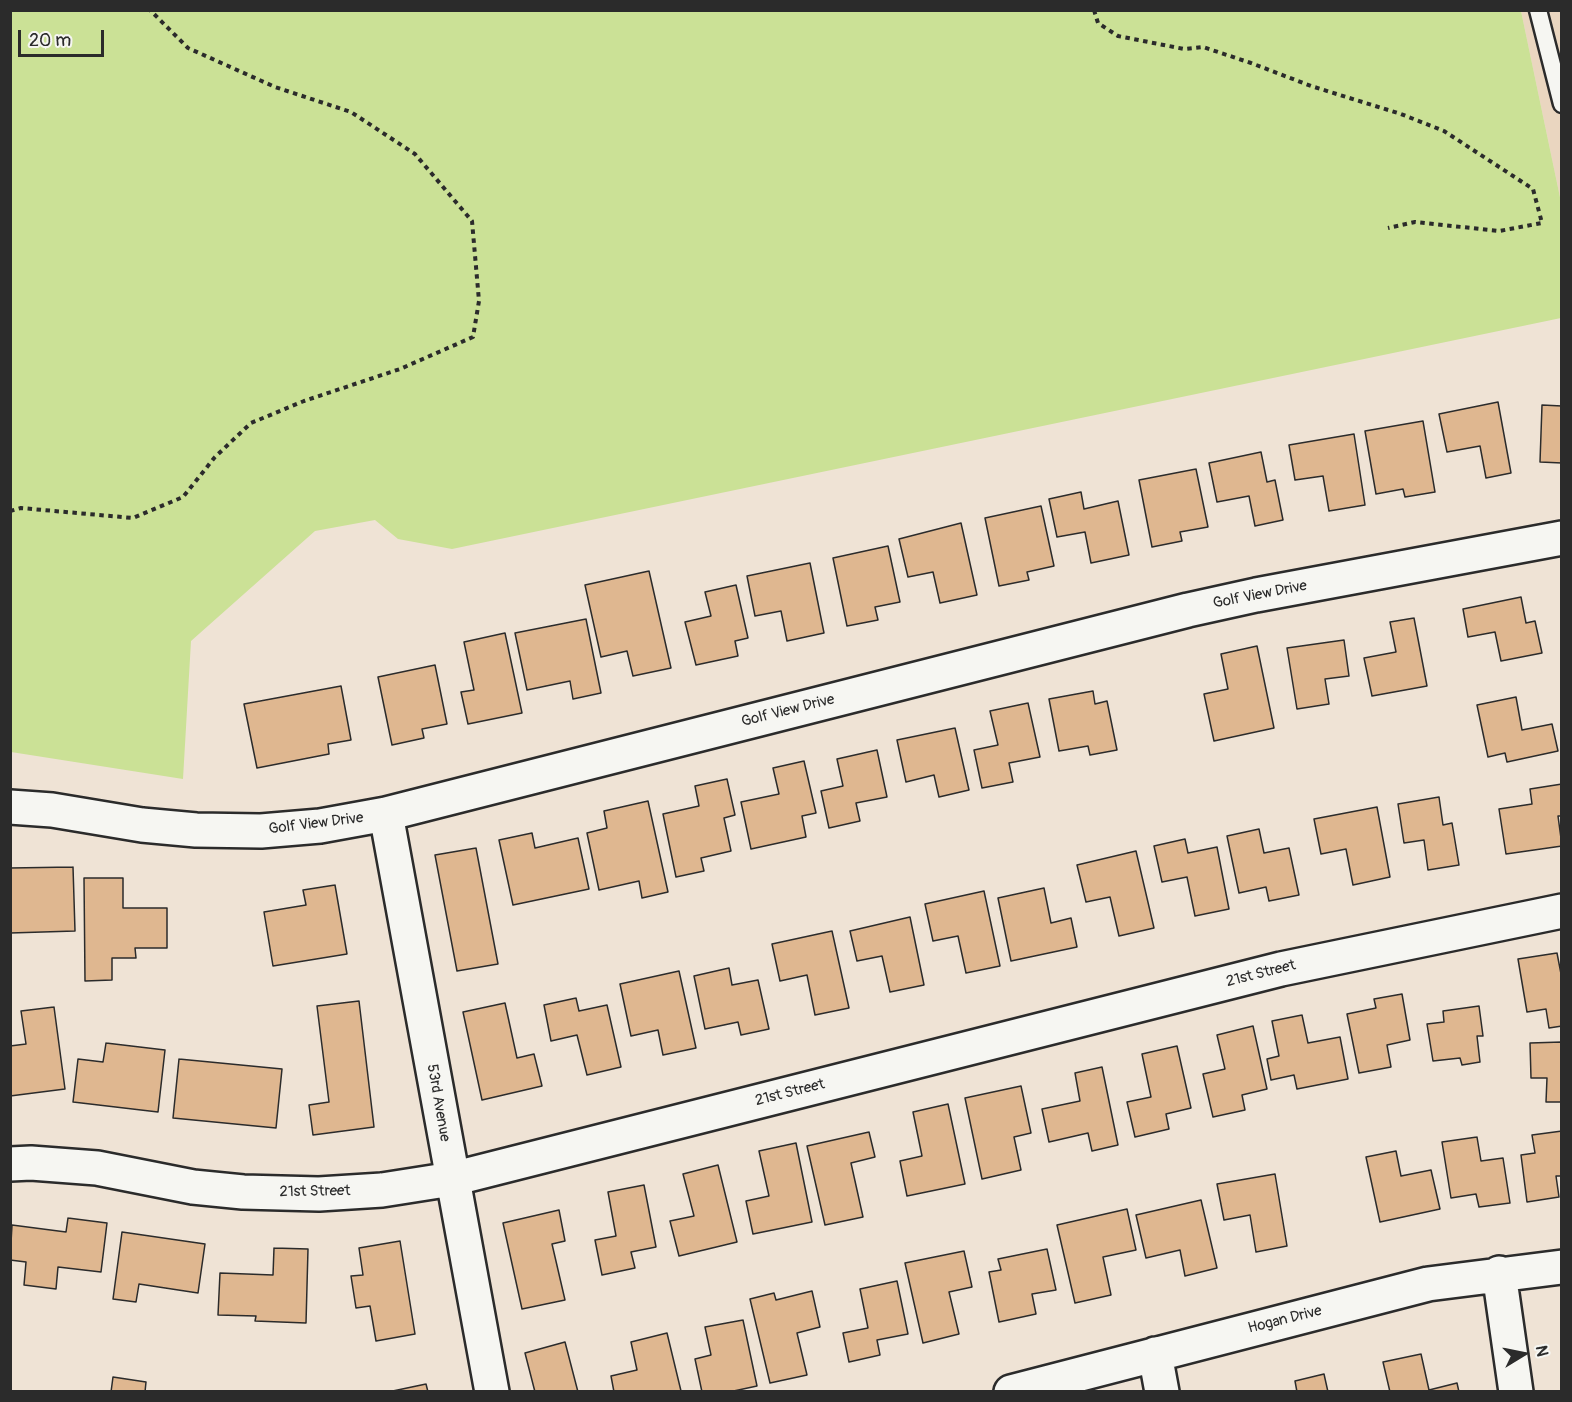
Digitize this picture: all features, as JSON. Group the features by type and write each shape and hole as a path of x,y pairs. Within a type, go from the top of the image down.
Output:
{"street":[{"name":"Golf View Drive","path":"10,807 52,810 142,825 196,830 261,831 320,826 386,814 1188,610 1256,595 1562,538"},
{"name":"53rd Avenue","path":"386,814 492,1392"},
{"name":"21st Street","path":"10,1164 31,1163 97,1168 193,1187 243,1192 329,1194 382,1190 452,1179 1281,969 1562,911"},
{"name":"Hogan Drive","path":"1011,1392 1428,1284 1562,1266"},
{"path":"1499,1273 1516,1392"},
{"path":"1155,1354 1162,1392"}],"lane":[{"path":"1538,10 1562,104"}],"path":[{"path":"10,511 21,508 133,518 183,497 215,457 251,423 304,401 400,369 473,337 478,300 472,221 415,154 351,112 275,87 188,48 150,10"},
{"path":"1094,10 1098,23 1119,36 1184,49 1203,47 1311,86 1401,114 1444,131 1533,189 1542,223 1499,231 1415,222 1388,228"}],"shaded area":[{"path":"1521,11 1561,11 1561,202"}],"green space":[{"path":"10,11 1521,11 1561,202 1561,318 452,549 398,539 375,520 315,531 191,641 183,779 11,752"}],"building":[{"path":"1498,402 1511,473 1486,478 1480,446 1447,452 1439,414"},
{"path":"1542,405 1562,406 1562,463 1540,462"},
{"path":"1423,421 1435,492 1405,497 1403,489 1376,494 1365,431"},
{"path":"1354,434 1365,505 1329,511 1323,476 1295,480 1289,445"},
{"path":"1261,452 1267,482 1275,480 1283,520 1255,526 1249,496 1217,502 1209,463"},
{"path":"1196,469 1208,527 1180,532 1182,541 1152,547 1139,480"},
{"path":"1081,492 1084,509 1118,501 1129,555 1091,563 1085,532 1057,537 1049,499"},
{"path":"1041,506 1054,566 1027,572 1029,580 999,586 985,518"},
{"path":"961,523 977,595 940,603 933,572 908,577 899,539"},
{"path":"888,546 900,602 875,607 878,620 847,626 833,558"},
{"path":"810,563 824,633 787,641 781,611 755,616 747,576"},
{"path":"649,571 671,668 633,676 627,651 601,657 585,585"},
{"path":"736,585 748,638 735,641 738,656 696,665 685,622 711,616 705,592"},
{"path":"1521,597 1526,623 1535,621 1542,653 1501,661 1495,632 1468,637 1463,609"},
{"path":"1414,618 1427,686 1372,696 1364,658 1396,652 1390,622"},
{"path":"586,619 601,693 573,699 570,681 527,690 515,633"},
{"path":"505,633 522,713 468,724 461,692 474,690 464,642"},
{"path":"1344,640 1349,676 1325,679 1329,704 1297,709 1287,648"},
{"path":"1257,646 1274,728 1214,741 1204,694 1228,689 1221,654"},
{"path":"435,665 447,724 422,729 424,738 392,745 378,677"},
{"path":"341,686 351,740 328,744 329,754 257,768 244,704"},
{"path":"1093,691 1095,704 1107,701 1117,750 1090,755 1088,746 1059,751 1049,699"},
{"path":"1516,697 1522,730 1552,724 1558,751 1507,762 1505,753 1488,757 1477,705"},
{"path":"1028,703 1040,757 1009,763 1013,782 982,788 974,750 998,745 990,711"},
{"path":"955,728 969,790 939,797 934,775 906,782 897,740"},
{"path":"877,750 887,797 856,803 860,821 829,828 821,791 843,786 837,759"},
{"path":"804,761 816,813 802,816 806,837 751,849 741,802 779,794 773,768"},
{"path":"727,779 735,815 724,818 731,851 701,858 704,871 676,877 663,814 699,806 695,786"},
{"path":"1562,784 1562,816 1558,816 1562,846 1506,854 1499,809 1532,804 1530,789"},
{"path":"1439,797 1443,825 1452,823 1459,865 1428,870 1424,840 1404,843 1398,804"},
{"path":"648,801 668,892 642,898 639,881 599,890 587,833 607,828 604,811"},
{"path":"1377,807 1390,877 1353,885 1346,849 1321,854 1314,819"},
{"path":"1259,829 1264,853 1289,848 1299,895 1269,901 1266,887 1239,893 1227,836"},
{"path":"532,833 535,848 578,838 589,889 513,905 499,840"},
{"path":"1185,839 1188,853 1217,847 1229,909 1195,916 1187,877 1162,882 1154,846"},
{"path":"476,848 498,964 457,971 435,855"},
{"path":"1136,851 1154,928 1119,936 1110,897 1086,902 1077,865"},
{"path":"73,867 75,931 10,933 10,868"},
{"path":"84,878 123,878 123,908 167,908 167,948 135,948 136,958 112,958 112,980 85,981"},
{"path":"335,885 347,954 273,966 264,912 306,905 303,890"},
{"path":"1044,888 1051,923 1071,918 1077,947 1011,961 998,898"},
{"path":"984,891 1000,966 966,973 958,936 933,941 925,904"},
{"path":"910,917 924,985 890,992 882,956 857,961 850,931"},
{"path":"832,931 849,1008 815,1015 807,975 780,981 772,944"},
{"path":"1557,953 1562,979 1562,1026 1549,1028 1546,1009 1527,1012 1518,959"},
{"path":"729,968 732,985 758,980 769,1029 741,1035 738,1022 705,1029 694,976"},
{"path":"679,971 696,1048 663,1055 658,1030 631,1036 620,984"},
{"path":"1402,994 1410,1040 1387,1045 1391,1067 1359,1073 1347,1014 1376,1008 1374,999"},
{"path":"576,998 579,1011 607,1005 621,1067 587,1075 577,1035 551,1041 544,1005"},
{"path":"359,1001 374,1127 313,1135 309,1105 329,1102 317,1006"},
{"path":"505,1003 517,1058 534,1054 542,1086 482,1100 463,1012"},
{"path":"1479,1006 1483,1036 1477,1036 1480,1062 1462,1065 1460,1058 1433,1061 1427,1024 1444,1022 1443,1011"},
{"path":"54,1007 65,1089 10,1096 10,1046 26,1044 21,1011"},
{"path":"1302,1015 1308,1043 1340,1037 1348,1079 1297,1089 1294,1075 1271,1080 1267,1059 1279,1056 1272,1021"},
{"path":"1253,1026 1267,1089 1242,1095 1245,1110 1213,1117 1203,1074 1225,1069 1217,1035"},
{"path":"1562,1042 1562,1102 1546,1102 1547,1078 1531,1078 1530,1043"},
{"path":"106,1043 165,1050 158,1112 73,1102 78,1059 103,1062"},
{"path":"1177,1046 1191,1108 1166,1114 1169,1129 1135,1137 1127,1102 1151,1097 1142,1054"},
{"path":"179,1059 282,1069 276,1128 173,1118"},
{"path":"1102,1067 1118,1145 1092,1151 1088,1133 1049,1142 1042,1109 1080,1101 1075,1073"},
{"path":"1021,1086 1031,1133 1014,1137 1021,1170 982,1179 965,1098"},
{"path":"948,1104 965,1184 907,1196 900,1161 922,1156 913,1112"},
{"path":"1562,1131 1562,1176 1556,1176 1559,1197 1527,1202 1521,1155 1535,1153 1532,1135"},
{"path":"869,1132 875,1157 851,1163 863,1217 825,1225 807,1146"},
{"path":"1477,1137 1481,1161 1503,1158 1510,1203 1479,1207 1476,1194 1451,1198 1442,1142"},
{"path":"796,1143 812,1222 753,1234 746,1201 769,1196 759,1151"},
{"path":"1396,1151 1401,1176 1431,1170 1440,1209 1380,1222 1366,1157"},
{"path":"718,1165 737,1242 679,1256 670,1221 694,1216 683,1174"},
{"path":"1275,1174 1287,1246 1256,1252 1250,1215 1224,1220 1217,1184"},
{"path":"644,1185 656,1247 631,1252 635,1268 602,1275 595,1240 616,1236 608,1192"},
{"path":"1201,1200 1217,1268 1185,1276 1180,1250 1146,1258 1136,1215"},
{"path":"1127,1209 1136,1250 1103,1257 1111,1295 1075,1303 1057,1225"},
{"path":"559,1210 565,1241 552,1244 565,1300 522,1309 503,1223"},
{"path":"68,1218 107,1223 101,1272 58,1267 56,1289 24,1285 26,1262 10,1260 12,1225 66,1232"},
{"path":"122,1232 205,1244 198,1293 139,1284 136,1302 113,1299"},
{"path":"400,1241 415,1334 376,1341 370,1306 356,1308 351,1276 363,1275 359,1248"},
{"path":"274,1248 308,1249 306,1323 255,1321 256,1316 218,1315 220,1273 273,1275"},
{"path":"1047,1249 1056,1290 1032,1294 1036,1314 999,1322 989,1272 1001,1270 998,1259"},
{"path":"964,1251 972,1287 949,1292 959,1334 923,1343 905,1263"},
{"path":"897,1281 908,1334 877,1340 880,1355 849,1362 843,1333 868,1328 860,1289"},
{"path":"812,1291 820,1327 797,1333 807,1375 770,1383 750,1299 774,1293 776,1300"},
{"path":"743,1320 757,1386 729,1392 702,1392 695,1359 711,1355 705,1327"},
{"path":"667,1333 681,1391 614,1392 611,1376 637,1370 631,1342"},
{"path":"565,1342 578,1392 535,1392 525,1353"},
{"path":"1421,1354 1429,1390 1457,1383 1459,1392 1390,1392 1383,1362"},
{"path":"1324,1374 1328,1392 1297,1392 1295,1381"},
{"path":"113,1377 146,1382 145,1392 111,1392"},
{"path":"426,1384 428,1392 388,1392"}]}
